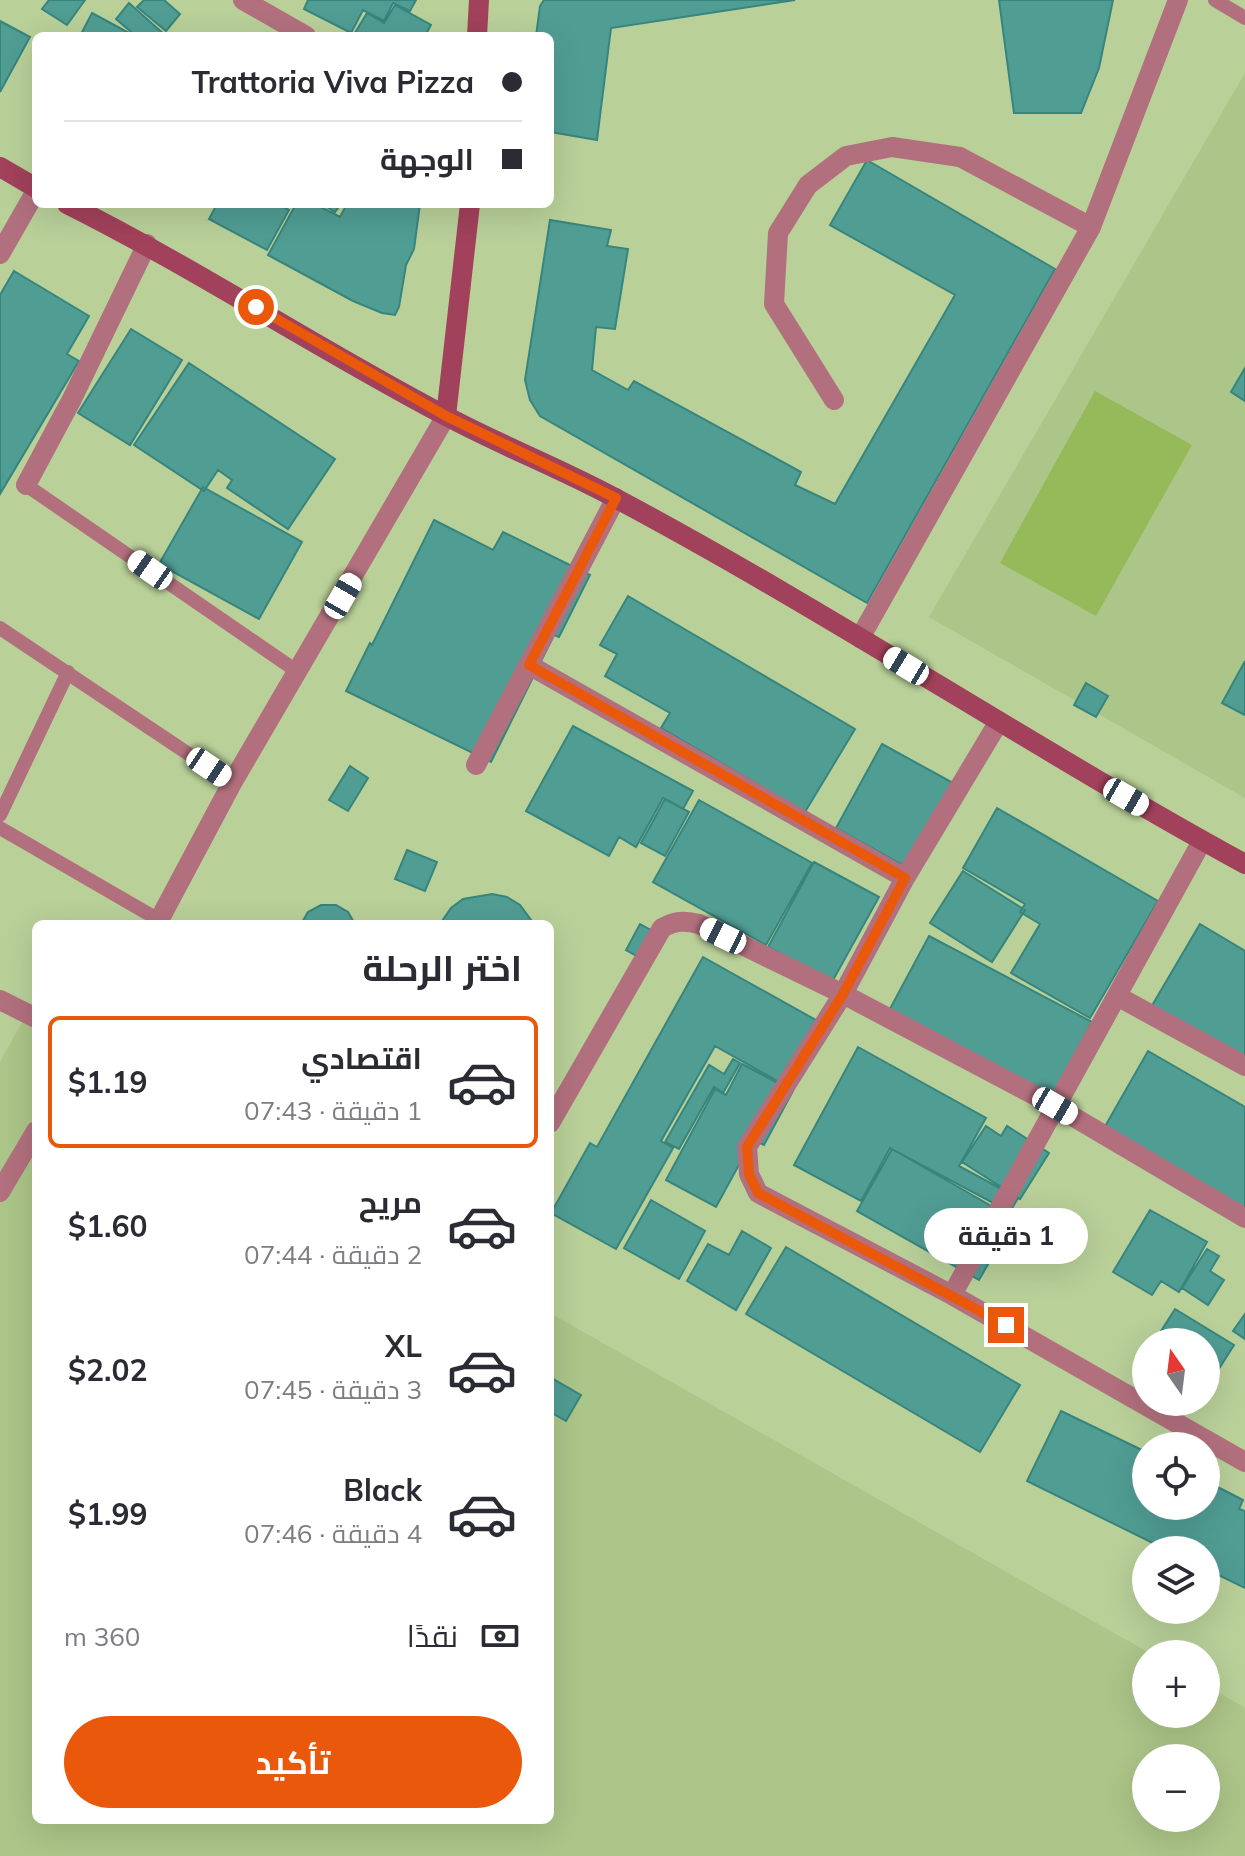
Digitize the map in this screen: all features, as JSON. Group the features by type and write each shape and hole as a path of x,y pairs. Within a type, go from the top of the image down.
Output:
{"main road":[{"path":"477,32 479,0"},
{"path":"0,167 32,187"},
{"path":"75,208 147,244 446,416 616,498 1245,864"},
{"path":"446,416 470,208"}],"street":[{"path":"243,0 299,32"},
{"path":"860,638 1091,227 1178,0"},
{"path":"834,400 774,304 778,233 808,185 846,156 892,147 960,157 1091,227"},
{"path":"0,254 32,197"},
{"path":"26,485 72,399 147,244"},
{"path":"159,920 232,783 446,416"},
{"path":"476,765 616,498"},
{"path":"529,665 905,878"},
{"path":"998,723 905,878 843,994 747,1147 749,1174 758,1193 952,1295 1245,1462"},
{"path":"952,1295 1202,841"},
{"path":"554,1116 662,928 674,921 699,924 843,994 1055,1106 1245,1218"},
{"path":"1117,996 1245,1066"},
{"path":"0,1000 32,1016"},
{"path":"0,1192 32,1138"}],"lane":[{"path":"1215,0 1245,18"},
{"path":"26,485 298,672"},
{"path":"0,628 232,783"},
{"path":"0,815 68,672"},
{"path":"0,828 155,920"}],"shaded area":[{"path":"1245,73 1245,798 929,617"},
{"path":"1095,391 1192,445 1096,616 1000,563"},
{"path":"26,1015 32,1019 32,1824 554,1824 554,1315 1132,1643 1132,1728 1220,1728 1220,1693 1245,1708 1245,1856 0,1856 0,1062"}],"building":[{"path":"49,0 85,0 67,25 42,9"},
{"path":"144,0 164,0 180,14 166,31 137,7"},
{"path":"308,0 416,0 410,11 393,3 384,21 363,10 352,32 304,9"},
{"path":"544,0 795,0 611,28 597,140 554,133 554,32 537,32 540,6"},
{"path":"999,0 1113,0 1099,68 1081,113 1014,113"},
{"path":"129,3 162,32 131,32 116,19"},
{"path":"395,5 431,25 427,32 355,32 367,13 384,23"},
{"path":"92,13 127,32 82,32"},
{"path":"0,21 30,37 0,92"},
{"path":"867,160 1055,269 867,603 540,416 530,400 525,380 550,220 611,230 607,246 628,249 615,329 596,327 592,370 628,390 634,381 801,472 795,485 835,504 955,295 830,225"},
{"path":"215,208 289,210 267,250 209,219"},
{"path":"294,208 323,208 340,217 345,208 419,208 414,249 406,265 395,315 353,301 268,255"},
{"path":"14,271 89,316 67,354 79,361 0,494 0,295"},
{"path":"131,329 182,360 130,445 78,413"},
{"path":"189,363 335,459 288,529 227,488 232,480 218,470 204,491 134,445"},
{"path":"1245,368 1245,401 1231,392"},
{"path":"203,487 302,542 259,619 159,564"},
{"path":"434,520 493,550 503,532 590,575 559,637 554,635 491,762 346,691"},
{"path":"628,596 855,729 805,812 661,728 670,713 605,676 617,654 600,645"},
{"path":"1245,661 1245,715 1222,703"},
{"path":"1086,683 1108,696 1096,717 1074,705"},
{"path":"573,726 693,791 683,809 663,798 636,847 619,837 609,856 526,811"},
{"path":"882,744 964,789 917,873 836,828"},
{"path":"350,766 368,778 348,811 329,800"},
{"path":"665,799 689,812 665,856 641,843"},
{"path":"699,800 812,863 766,945 653,882"},
{"path":"997,808 1158,901 1090,1018 1011,973 1040,924 1020,912 1025,904 963,868"},
{"path":"407,850 437,862 425,891 395,879"},
{"path":"814,862 879,897 832,982 768,947"},
{"path":"963,871 1025,910 992,962 930,923"},
{"path":"492,894 507,897 520,905 531,920 443,920 463,899"},
{"path":"321,905 336,905 348,912 353,920 303,920 308,912"},
{"path":"640,924 665,938 651,964 626,950"},
{"path":"1200,924 1245,951 1245,1066 1150,1009"},
{"path":"929,936 1092,1022 1047,1106 884,1020"},
{"path":"703,957 823,1024 788,1087 715,1046 661,1141 673,1148 616,1249 554,1215 554,1208 590,1143 597,1147"},
{"path":"858,1047 986,1118 959,1166 1018,1198 1010,1212 890,1148 861,1201 794,1165"},
{"path":"1148,1051 1245,1107 1245,1220 1099,1137"},
{"path":"733,1059 740,1063 723,1093 714,1087 679,1149 665,1142 709,1065 724,1074"},
{"path":"742,1064 793,1091 764,1145 753,1139 716,1207 666,1180 715,1089 726,1095"},
{"path":"986,1126 1001,1136 1007,1126 1049,1153 1020,1199 962,1162"},
{"path":"892,1149 1014,1219 979,1280 857,1211"},
{"path":"651,1200 705,1231 679,1279 624,1248"},
{"path":"1150,1210 1207,1242 1179,1292 1161,1281 1152,1295 1113,1272"},
{"path":"742,1231 771,1248 736,1310 687,1281 708,1244 729,1255"},
{"path":"786,1247 1020,1385 980,1452 746,1314"},
{"path":"1207,1249 1219,1256 1210,1271 1224,1280 1208,1305 1182,1288"},
{"path":"1175,1309 1206,1328 1163,1328"},
{"path":"1245,1314 1245,1339 1233,1331"},
{"path":"1220,1336 1234,1345 1220,1367"},
{"path":"554,1379 581,1395 566,1421 554,1414"},
{"path":"1061,1411 1132,1445 1132,1520 1220,1520 1220,1488 1243,1500 1239,1509 1245,1511 1245,1588 1220,1576 1220,1536 1139,1536 1027,1481"}],"route":[{"path":"256,307 446,416 616,498 529,665 905,878 843,994 747,1147 746,1161 758,1193 1006,1325"}]}
